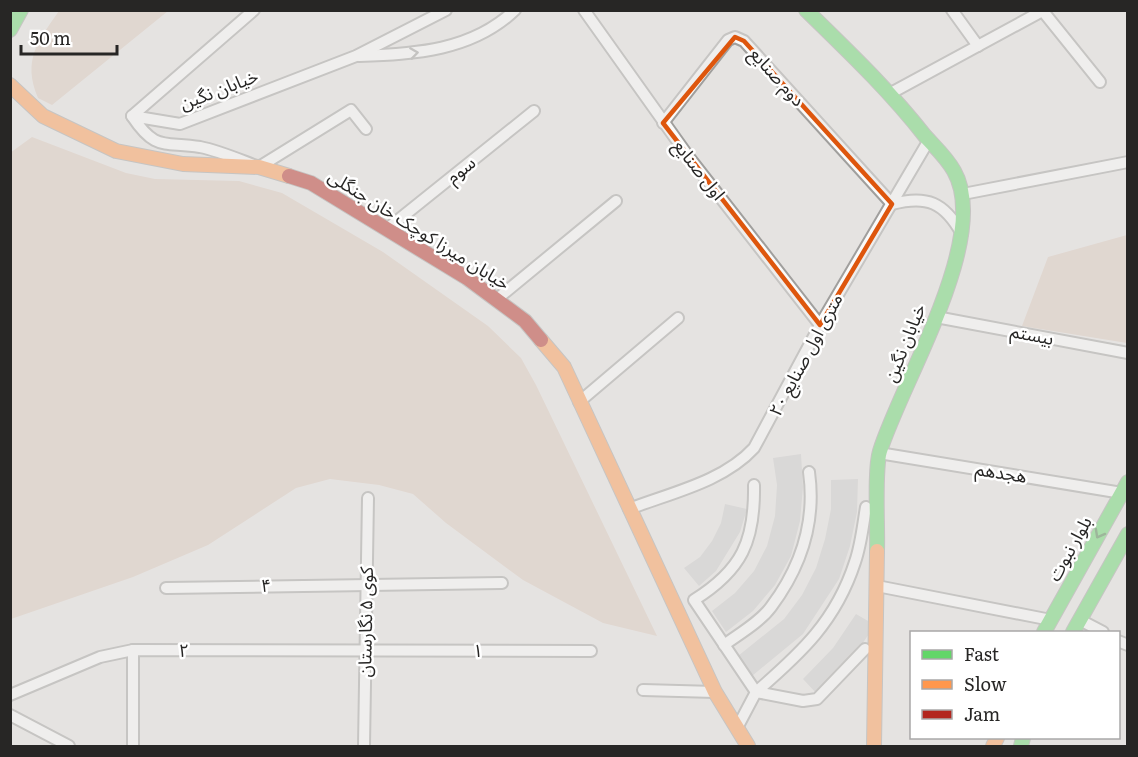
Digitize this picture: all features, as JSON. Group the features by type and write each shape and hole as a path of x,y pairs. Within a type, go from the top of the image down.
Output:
{"street":[{"path":"10,30 21,10"},
{"path":"254,10 132,116 145,133 156,141 171,146 200,147 259,167 351,110 366,129"},
{"name":"خیابان نگین","path":"132,116 180,124 356,56 446,10"},
{"path":"356,56 401,54 460,44 482,34 515,10"},
{"name":"اول صنایع","path":"584,10 663,123 820,325"},
{"name":"خیابان نگین","path":"806,10 891,93 954,171 963,194 962,234 936,317 879,453 874,747"},
{"path":"952,10 978,46"},
{"path":"891,93 1043,11 1100,82"},
{"name":"دوم صنایع","path":"663,123 728,40 735,37 744,41 892,204"},
{"name":"خیابان میرزا کوچک خان جنگلی","path":"10,85 43,116 116,151 183,164 259,167 310,183 497,299 525,321 564,367 715,692 748,747"},
{"name":"سوم","path":"387,230 534,111"},
{"name":"۲۰ متری اول صنایع","path":"628,509 724,472 742,460 764,432 820,325 929,140"},
{"path":"963,194 1128,162"},
{"path":"892,204 913,199 934,203 951,216 962,234"},
{"path":"497,299 616,201"},
{"name":"بیستم","path":"936,317 1128,353"},
{"path":"579,402 678,318"},
{"name":"هجدهم","path":"879,453 1125,488"},
{"path":"724,645 770,608 799,555 811,519 809,472"},
{"path":"754,485 755,515 737,565 714,587 694,600 756,692 803,701 817,699 866,649"},
{"name":"بلوار نبوت","path":"1047,626 1125,488"},
{"name":"کوی ۵ نگارستان","path":"364,747 368,498"},
{"path":"737,728 756,692 801,653 823,629 856,561 866,507"},
{"path":"1096,631 1077,626 1128,534"},
{"name":"۴","path":"166,588 367,583 502,583"},
{"path":"877,586 1047,626"},
{"path":"133,650 134,747"},
{"name":"۲","path":"10,694 100,657 133,650 365,651"},
{"name":"۱","path":"365,651 591,651"},
{"path":"643,690 715,692"},
{"path":"10,715 69,747"}],"highlighted area":[{"path":"735,37 744,41 892,204 820,325 663,123"}],"shaded area":[{"path":"59,11 168,11 52,105 38,98 33,85 32,62 39,42"},
{"path":"32,137 126,173 155,179 239,181 282,193 383,252 488,326 521,358 536,385 657,636 603,623 523,580 446,523 413,494 379,485 330,479 296,488 208,545 133,577 11,619 10,153"},
{"path":"1127,235 1127,343 1022,326 1048,257"}],"building":[{"path":"801,454 803,487 800,521 791,556 775,585 753,611 726,632 712,611 735,593 754,571 767,546 775,516 777,485 773,458"},
{"path":"858,479 857,512 850,546 839,579 803,634 752,676 738,656 784,619 802,595 816,568 825,539 831,509 831,480"},
{"path":"725,504 747,509 740,532 716,571 699,586 684,568 700,557 712,541 721,523"},
{"path":"856,614 875,625 850,662 817,694 803,679 833,648"}],"traffic: fast":[{"path":"10,30 21,10"},
{"path":"806,10 883,87 944,157 954,171 963,199 961,233 953,271 923,350 880,451 877,485 877,551"},
{"path":"1045,631 1128,482"},
{"path":"1074,631 1128,534"},
{"path":"1021,746 1023,739"}],"traffic: slow":[{"path":"10,85 43,116 116,151 183,164 259,167 289,176"},
{"path":"541,340 564,367 715,692 748,746"},
{"path":"874,746 877,551"},
{"path":"993,746 996,739"}],"traffic: jam":[{"path":"289,176 311,183 467,278 525,321 541,340"}]}
